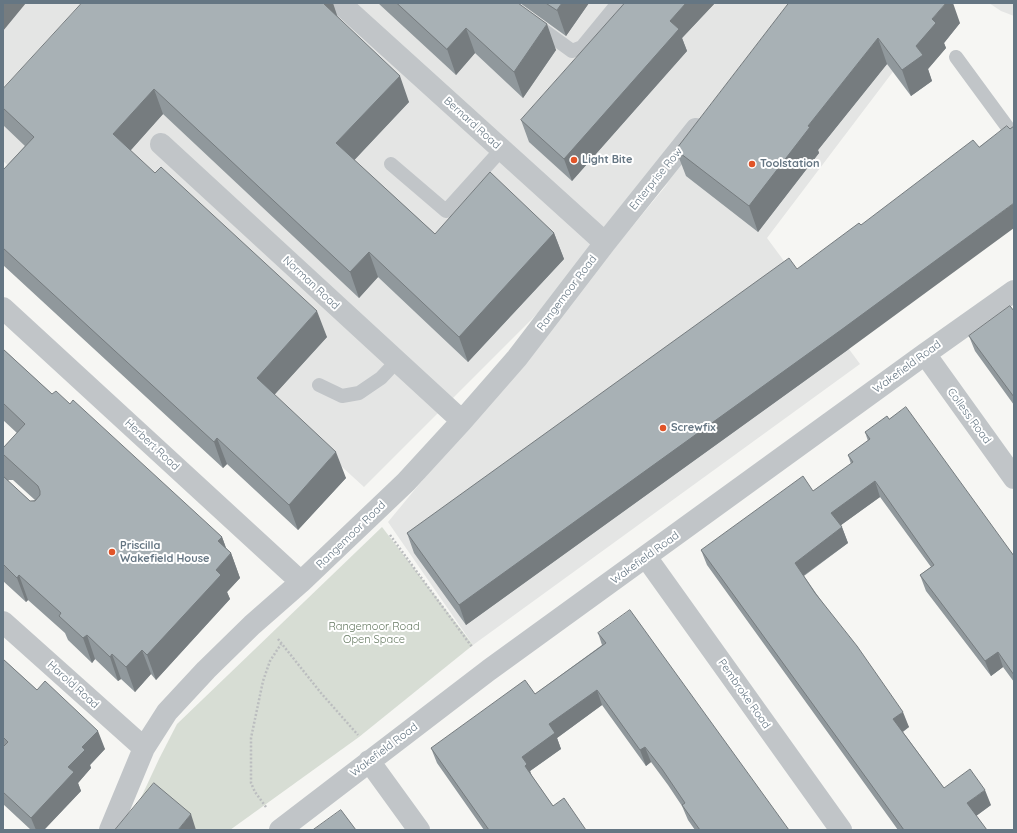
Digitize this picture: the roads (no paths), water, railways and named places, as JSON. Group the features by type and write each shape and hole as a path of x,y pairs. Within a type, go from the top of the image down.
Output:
{"street":[{"name":"Bernard Road","path":"340,3 605,243"},
{"name":"Enterprise Row","path":"605,243 708,114"},
{"name":"Norman Road","path":"161,144 396,362 462,421"},
{"name":"Rangemoor Road","path":"110,830 144,748 172,707 206,670 260,618 301,582 406,482 517,358 605,243"},
{"name":"Wakefield Road","path":"281,830 489,670 1014,291"},
{"name":"Herbert Road","path":"3,308 301,582"},
{"name":"Colless Road","path":"925,354 1014,478"},
{"name":"Pembroke Road","path":"646,557 841,830"},
{"name":"Harold Road","path":"3,622 144,748"},
{"path":"369,761 419,830"}],"lane":[{"path":"506,3 572,51 582,47 618,3"},
{"path":"956,57 1014,136"},
{"path":"391,164 446,211 501,150"},
{"path":"319,385 342,396 359,393 381,378 396,362"}],"place":[{"name":"Light Bite","path":"574,160"},
{"name":"Toolstation","path":"752,164"},
{"name":"Screwfix","path":"663,428"},
{"name":"Priscilla Wakefield House","path":"112,552"}],"park label":[{"name":"Rangemoor Road Open Space","path":"374,633"}]}
